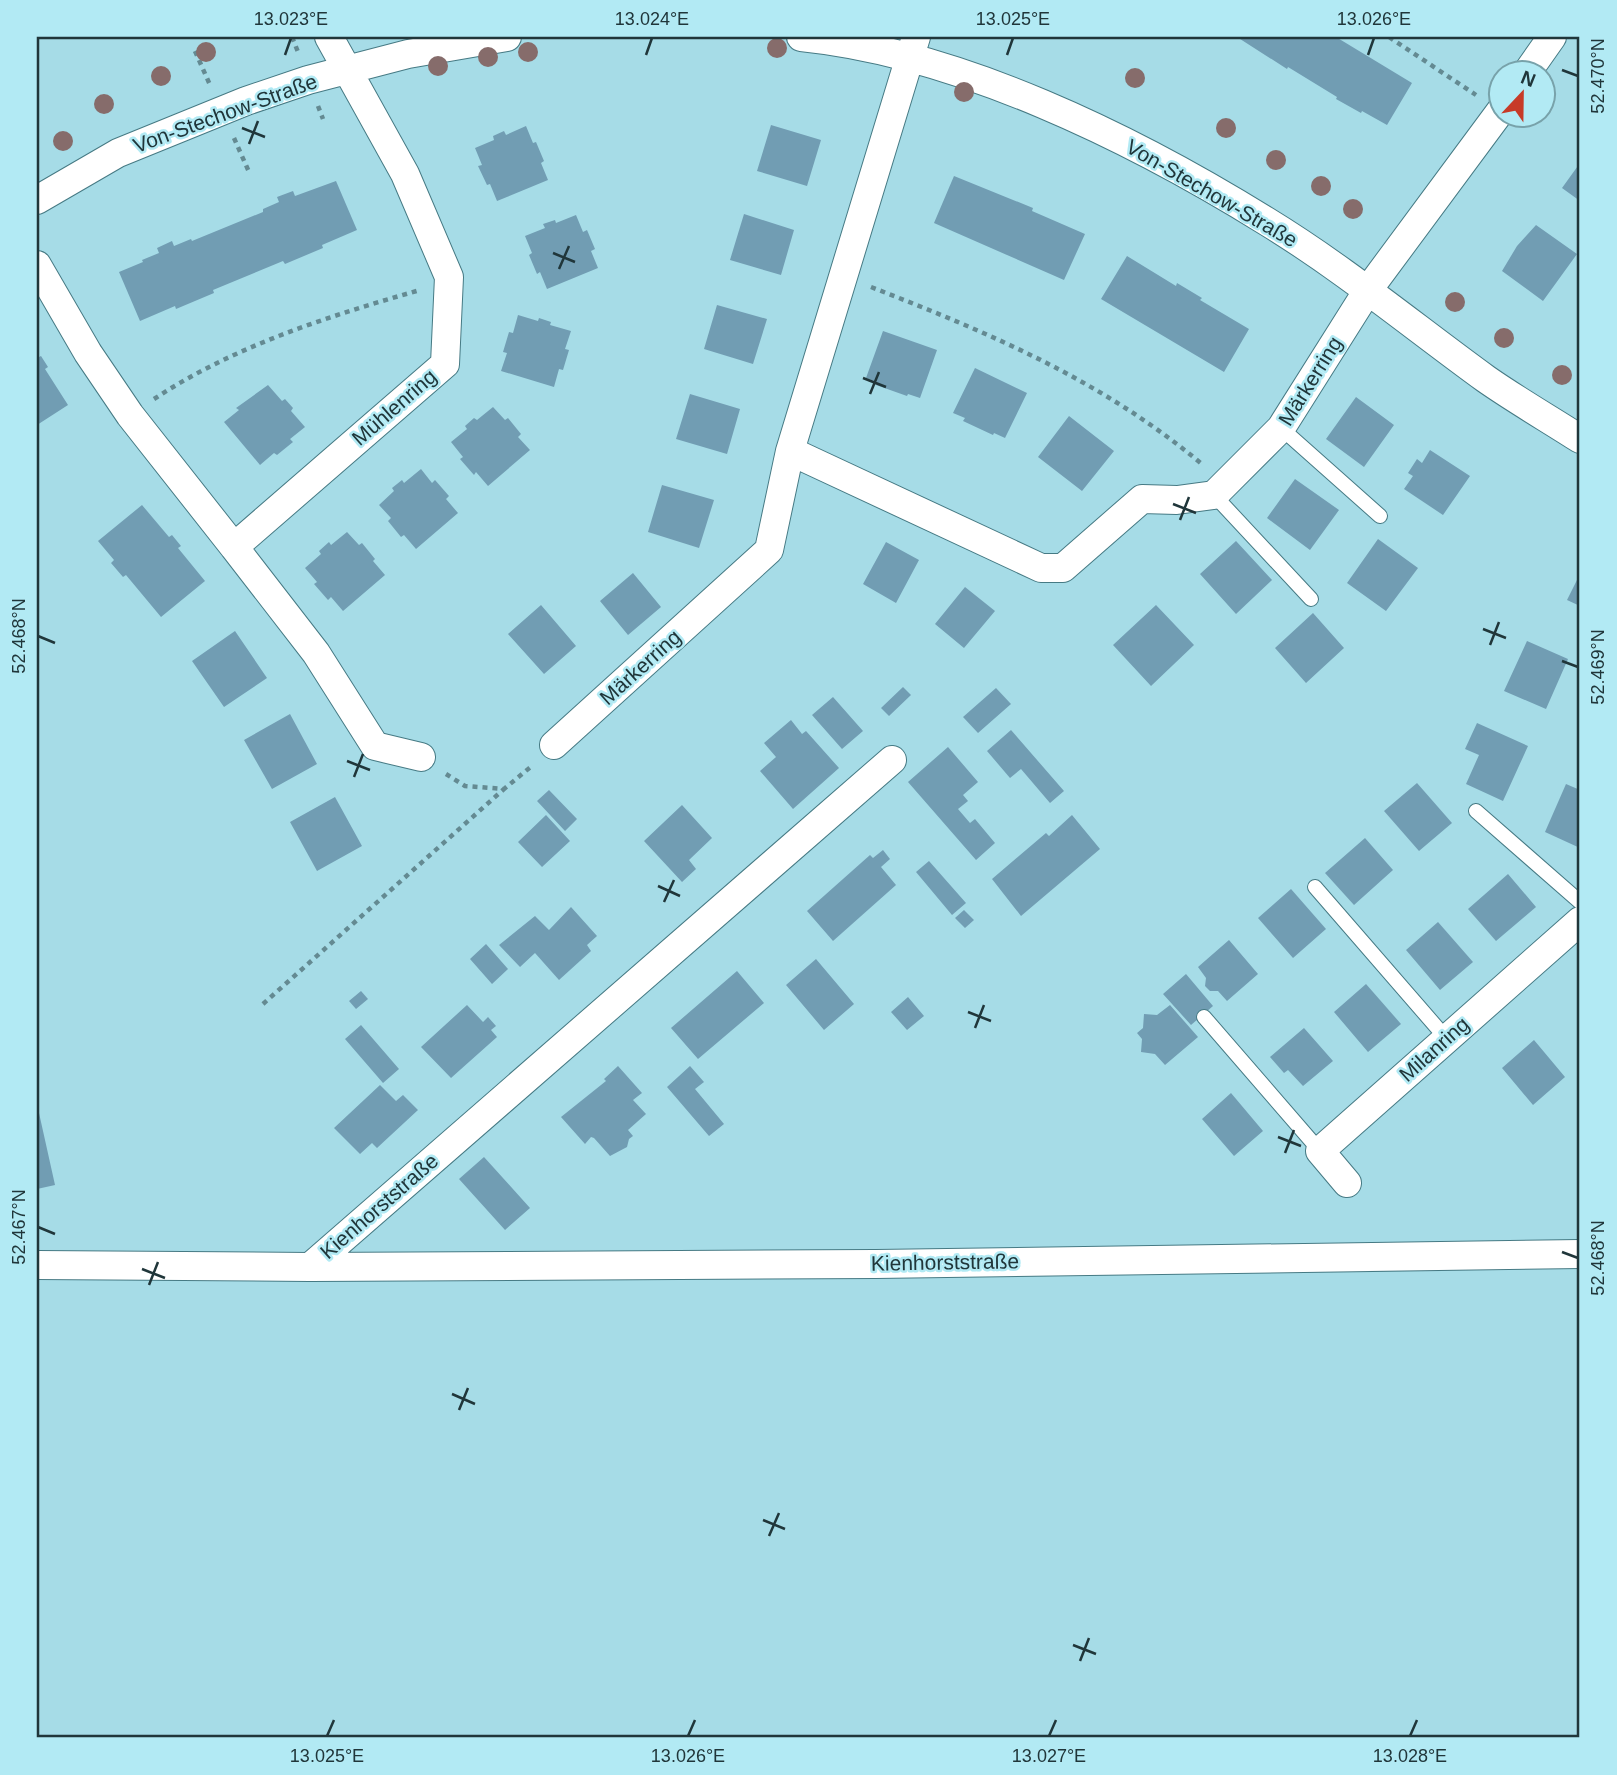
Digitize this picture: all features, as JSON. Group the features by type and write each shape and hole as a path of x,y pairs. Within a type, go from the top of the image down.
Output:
{"street":[{"name":"Mühlenring","path":"234,547 444,364 449,277 405,174 329,37"},
{"name":"Von-Stechow-Straße","path":"37,200 118,153 246,101 308,80 408,54 507,37"},
{"name":"Von-Stechow-Straße","path":"801,37 913,47 985,82 1147,153 1267,221 1368,290 1488,380 1580,439"},
{"path":"1536,60 1552,37"},
{"name":"Märkerring","path":"554,745 769,550 790,451 913,47"},
{"name":"Märkerring","path":"1220,490 1281,428 1368,290 1488,126"},
{"path":"37,265 88,352 130,415 316,653 375,746 421,757"},
{"path":"790,451 1041,568 1063,568 1142,499 1177,500 1220,490"},
{"name":"Kienhorststraße","path":"310,1267 892,760"},
{"name":"Milanring","path":"1320,1151 1580,921"},
{"path":"1320,1151 1347,1183"},
{"name":"Kienhorststraße","path":"37,1265 310,1267 876,1264 1354,1255 1580,1254"}],"lane":[{"path":"1281,428 1380,516"},
{"path":"1220,490 1311,599"},
{"path":"1476,811 1580,902"},
{"path":"1315,887 1446,1038"},
{"path":"1204,1017 1320,1151"}],"path":[{"path":"1389,37 1488,102"},
{"path":"843,277 972,326 1074,376 1164,433 1220,490"},
{"path":"130,415 173,386 287,332 449,282"},
{"path":"263,1003 554,745"},
{"path":"421,757 465,786 504,789"}],"building":[{"path":"1237,37 1336,37 1412,83 1387,125 1336,99 1337,97"},
{"path":"771,125 821,140 807,186 757,171"},
{"path":"526,126 544,161 541,163 548,180 497,201 478,166 482,165 475,148 494,140 493,136 504,131 506,135"},
{"path":"1580,163 1580,201 1562,188"},
{"path":"954,176 1033,208 1032,211 1085,234 1064,280 934,223"},
{"path":"336,181 357,230 285,264 283,261 213,290 214,293 176,309 175,306 140,321 119,272 159,253 157,248 172,241 174,246 191,239 192,241 263,212 263,209 279,202 277,197 293,191 295,196"},
{"path":"744,214 794,230 781,275 730,260"},
{"path":"576,215 583,232 587,230 595,249 591,251 598,268 547,289 529,255 532,253 525,236 545,228 543,224 555,220 556,223"},
{"path":"1536,225 1577,254 1543,301 1502,271 1517,246"},
{"path":"1127,256 1176,286 1177,283 1249,329 1224,372 1101,299"},
{"path":"717,305 767,319 753,364 704,349"},
{"path":"518,315 538,321 539,318 551,322 550,325 571,331 565,349 569,350 563,370 559,369 554,387 501,371 507,353 503,352 509,332 513,333"},
{"path":"883,331 937,350 920,398 876,385 877,382 866,378"},
{"path":"41,356 48,367 45,369 68,405 37,425 37,358"},
{"path":"975,368 1027,393 1005,438 963,421 965,418 953,413"},
{"path":"268,385 282,401 285,399 293,408 291,411 305,427 290,439 293,442 260,465 224,422 239,410 236,408"},
{"path":"690,394 740,409 727,454 676,439"},
{"path":"1356,397 1394,425 1364,467 1326,439"},
{"path":"493,407 505,420 508,418 521,434 518,437 530,450 488,486 460,459 463,457 451,442 467,429 465,426 474,418 477,420"},
{"path":"1069,416 1114,451 1082,491 1038,457"},
{"path":"1430,450 1470,476 1443,515 1404,489 1413,476 1408,473 1417,459 1422,463"},
{"path":"421,469 432,483 435,480 449,496 446,499 458,513 416,549 404,535 401,537 388,521 391,518 379,505 394,491 392,488 402,480 404,483"},
{"path":"1295,479 1339,510 1310,550 1267,518"},
{"path":"662,485 714,500 699,548 648,532"},
{"path":"142,505 169,537 172,535 181,546 178,548 205,581 161,617 126,575 123,577 111,563 114,560 98,541"},
{"path":"347,532 359,545 362,543 385,575 343,611 331,597 328,600 305,568 321,554 319,551 329,542 331,545"},
{"path":"1378,539 1418,568 1386,611 1347,583"},
{"path":"1236,541 1272,580 1236,614 1200,574"},
{"path":"886,542 919,560 896,603 863,584"},
{"path":"633,573 661,607 628,635 600,601"},
{"path":"1580,574 1580,606 1567,600"},
{"path":"965,587 995,611 964,648 935,624"},
{"path":"541,605 576,646 544,674 508,634"},
{"path":"1156,605 1194,645 1151,686 1113,645"},
{"path":"1313,613 1344,648 1306,683 1275,648"},
{"path":"235,631 267,678 224,707 192,661"},
{"path":"1527,641 1568,659 1546,709 1504,691"},
{"path":"903,687 911,695 889,716 881,708"},
{"path":"996,688 1011,704 978,733 963,717"},
{"path":"833,697 863,731 842,749 812,715"},
{"path":"290,714 317,764 272,789 244,740"},
{"path":"791,720 802,734 806,731 839,768 793,809 760,771 776,757 764,743"},
{"path":"1477,723 1528,746 1503,801 1466,784 1479,755 1465,749"},
{"path":"1011,730 1064,791 1050,803 1021,769 1010,778 987,751"},
{"path":"948,747 978,782 963,795 968,801 958,809 970,823 975,819 995,843 976,860 908,782"},
{"path":"1417,783 1452,823 1419,851 1384,811"},
{"path":"1566,784 1580,790 1580,848 1545,832"},
{"path":"549,790 577,819 565,831 537,801"},
{"path":"335,797 362,846 317,871 290,822"},
{"path":"682,805 712,838 689,860 696,869 682,882 644,841"},
{"path":"546,815 570,841 542,867 518,842"},
{"path":"1072,815 1100,849 1021,916 992,879 1046,833 1049,836"},
{"path":"1365,838 1393,870 1354,905 1325,873"},
{"path":"883,850 890,859 881,867 896,885 833,941 807,911 870,855 873,858"},
{"path":"929,861 966,903 952,915 916,872"},
{"path":"1508,874 1536,907 1496,941 1468,909"},
{"path":"1291,889 1326,929 1293,958 1258,918"},
{"path":"571,907 597,936 587,945 591,951 559,980 535,953 520,967 499,945 535,916 549,930"},
{"path":"964,910 974,920 965,928 955,918"},
{"path":"1438,922 1473,962 1440,990 1406,950"},
{"path":"1229,940 1258,974 1227,1001 1218,991 1210,991 1205,986 1206,978 1198,967"},
{"path":"486,944 508,969 492,984 470,959"},
{"path":"816,959 854,1004 824,1030 786,985"},
{"path":"737,971 764,1003 698,1059 671,1028"},
{"path":"1186,974 1213,1006 1191,1025 1163,994"},
{"path":"1366,984 1401,1024 1368,1052 1334,1012"},
{"path":"361,991 368,999 356,1009 349,1001"},
{"path":"908,997 924,1016 907,1030 891,1012"},
{"path":"467,1005 483,1022 488,1017 496,1026 491,1030 497,1037 451,1078 421,1047"},
{"path":"1170,1005 1198,1037 1165,1065 1155,1054 1141,1052 1142,1039 1137,1033 1143,1028 1144,1014 1157,1015"},
{"path":"361,1025 399,1069 383,1083 345,1039"},
{"path":"1304,1028 1333,1061 1303,1086 1288,1070 1284,1073 1270,1057"},
{"path":"1534,1040 1565,1077 1533,1105 1502,1068"},
{"path":"618,1066 642,1093 633,1100 646,1114 628,1130 633,1136 627,1147 610,1156 594,1138 591,1137 585,1144 561,1117 606,1081 604,1079"},
{"path":"690,1066 704,1082 695,1089 724,1124 709,1136 667,1087"},
{"path":"380,1085 396,1101 403,1095 418,1110 377,1148 372,1143 360,1154 334,1128"},
{"path":"1231,1093 1263,1131 1234,1156 1202,1119"},
{"path":"37,1104 55,1185 37,1189"},
{"path":"484,1157 530,1208 505,1230 459,1179"}]}
